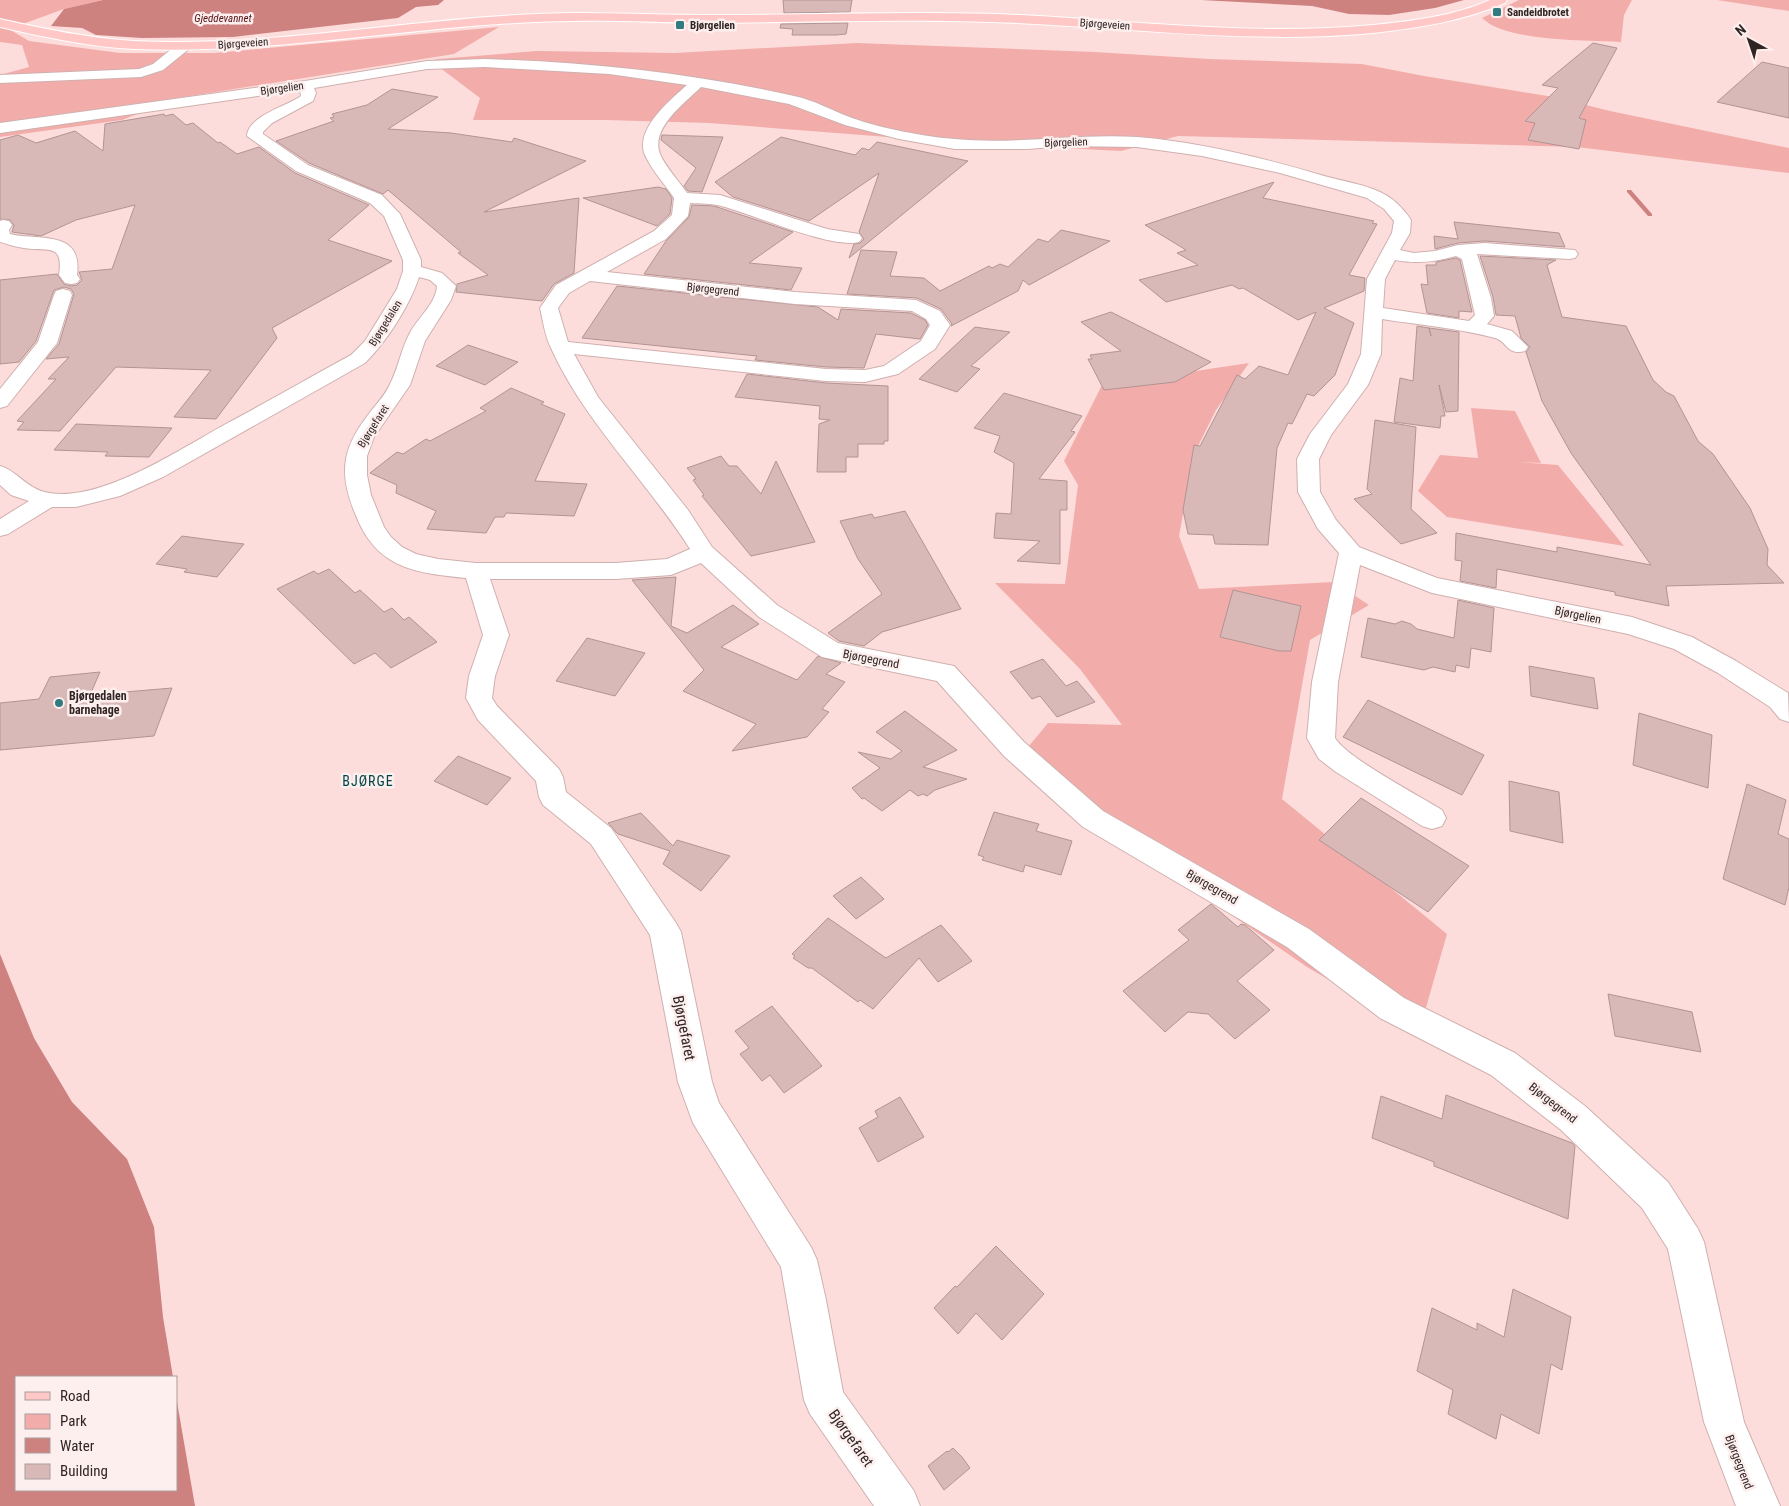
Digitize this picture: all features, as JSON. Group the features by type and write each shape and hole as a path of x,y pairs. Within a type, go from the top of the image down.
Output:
{"main road":[{"name":"Bjørgeveien","path":"0,23 39,34 116,45 165,46 322,37 487,22 661,22 705,19 936,16 1240,33 1311,33 1361,30 1427,22 1467,14 1501,0"}],"street":[{"path":"118,75 143,66 165,46"},
{"path":"0,78 141,73 158,67 184,46"},
{"name":"Bjørgelien","path":"0,128 305,85 427,65 485,63 609,70 698,82 793,100 850,122 899,134 955,144 1027,144 1067,141 1137,142 1202,151 1284,169 1373,195 1390,205 1403,220 1401,234 1376,279 1371,354 1353,392 1321,434 1308,459 1309,492 1326,524 1351,552 1432,585 1632,626 1682,643 1727,667 1779,700 1789,712"},
{"path":"698,82 658,123 651,137 652,152 682,198 720,200 825,234 853,238"},
{"path":"305,85 309,94 308,98 301,104 267,119 255,131 255,136 302,168 365,194 385,206 392,214 412,260 412,271"},
{"name":"Bjørgegrend","path":"682,198 680,216 660,235 562,289 549,308 560,347 589,399 680,514 704,552 768,611 831,651 945,673 1014,749 1093,819 1298,938 1392,1008 1503,1064 1573,1118 1654,1195 1685,1242 1724,1422 1755,1501 1759,1506"},
{"path":"0,402 47,343 67,287 70,261 64,249 54,244 25,243 2,237 0,230 3,224"},
{"path":"1391,254 1414,258 1436,256 1458,250 1485,248 1569,254"},
{"path":"1458,250 1470,256 1482,298 1485,316 1473,327"},
{"name":"Bjørgedalen","path":"0,473 19,490 47,500 76,500 112,491 155,472 358,359 373,344 406,289 412,271"},
{"name":"Bjørgefaret","path":"412,271 433,274 442,280 447,286 444,298 418,334 399,385 362,439 356,456 356,487 370,525 387,548 400,558 432,566 476,571 616,571 671,567 704,552"},
{"name":"Bjørgegrend","path":"560,347 826,375 865,376 891,370 928,345 940,325 933,315 916,306 794,298 587,276"},
{"path":"1374,312 1473,327 1505,335 1518,347"},
{"path":"0,529 47,500"},
{"path":"1351,552 1325,682 1321,738 1329,752 1346,765 1432,818"},
{"name":"Bjørgefaret","path":"476,571 496,635 482,676 479,698 487,713 549,777 553,797 601,836 666,932 695,1082 705,1111 798,1260 807,1300 824,1400 898,1506"}],"green space":[{"path":"0,0 103,0 64,9 9,29 29,41 120,53 214,53 499,27 454,54 178,98 122,120 0,137 0,75 29,67 22,45 0,42"},
{"path":"1519,0 1632,0 1624,15 1621,42 1528,36 1493,26 1482,18"},
{"path":"1717,0 1789,0 1789,11"},
{"path":"857,43 1362,64 1554,97 1610,111 1789,148 1789,173 1577,147 1178,136 1121,151 965,143 709,123 605,120 473,120 480,98 439,67 342,83 359,77 438,59 537,51 675,53"},
{"path":"1249,363 1216,410 1194,454 1179,536 1199,589 1334,582 1369,605 1310,640 1282,799 1447,934 1419,1032 1307,967 1182,881 1024,752 1048,723 1122,725 1080,669 995,583 1065,584 1078,485 1064,461 1107,375 1162,376"},
{"path":"1471,408 1515,411 1541,463 1517,462 1558,465 1624,546 1447,517 1418,491 1440,455 1478,458"}],"water":[{"name":"Gjeddevannet","path":"103,0 444,0 438,5 416,7 398,18 233,37 142,38 96,35 82,28 51,26 64,9"},
{"path":"1201,0 1464,0 1435,8 1389,15 1349,14 1312,6"},
{"path":"0,954 34,1038 72,1102 127,1159 154,1227 163,1317 173,1376 15,1376 15,1491 178,1491 178,1408 195,1506 0,1506"}],"building":[{"path":"783,0 852,0 850,12 784,13"},
{"path":"848,23 846,34 836,35 792,35 793,29 780,28 781,24"},
{"path":"1593,43 1617,48 1579,118 1586,120 1579,149 1528,140 1535,123 1525,121 1558,88 1542,85"},
{"path":"1762,62 1789,68 1789,118 1717,102"},
{"path":"392,89 438,97 388,129 451,133 512,142 514,138 586,161 484,212 579,198 574,273 554,284 542,301 456,292 457,284 488,275 458,253 461,252 388,190 383,194 309,163 276,141 334,121 330,118 334,117 332,114 367,105"},
{"path":"164,114 165,116 173,114 186,125 193,123 218,143 220,142 237,154 259,147 295,173 369,205 328,240 392,261 272,328 277,338 216,419 174,417 211,370 116,367 60,431 17,430 24,422 17,421 56,379 48,379 69,357 46,359 59,344 74,294 71,289 64,287 54,290 36,341 19,362 0,364 0,280 57,274 64,284 71,286 77,285 82,280 79,272 112,269 135,205 76,220 41,236 12,232 14,225 10,220 0,219 0,140 18,135 36,143 75,131 103,151 105,124"},
{"path":"662,135 723,137 702,192 688,191 684,186 696,168 661,140"},
{"path":"781,137 855,155 862,148 869,150 877,142 968,161 849,258 854,244 860,243 864,239 859,232 879,173 809,221 733,197 715,182"},
{"path":"1274,182 1263,198 1374,221 1372,223 1377,224 1349,275 1365,278 1364,291 1324,308 1354,323 1335,375 1314,396 1307,394 1292,424 1288,423 1277,448 1268,545 1215,544 1213,535 1188,534 1183,510 1194,445 1200,446 1237,375 1245,379 1259,366 1288,375 1316,312 1298,320 1243,288 1239,289 1232,285 1166,302 1139,280 1198,265 1177,253 1186,250 1145,225"},
{"path":"658,187 666,189 672,198 670,214 657,226 583,198"},
{"path":"692,205 714,206 793,232 749,263 802,268 791,290 644,274 666,241 689,217"},
{"path":"1454,222 1559,233 1565,247 1485,241 1458,243 1435,249 1434,236 1458,239"},
{"path":"1061,230 1110,241 1029,285 1023,280 1018,291 951,326 952,324 941,309 917,298 847,294 861,250 897,252 890,276 924,278 940,291 989,266 992,268 1000,264 1008,267 1038,239 1048,242"},
{"path":"1480,256 1556,260 1547,265 1562,317 1626,326 1653,380 1666,392 1674,396 1698,441 1713,454 1750,508 1768,549 1767,565 1784,583 1666,586 1669,606 1615,595 1615,592 1497,569 1496,588 1460,581 1462,561 1455,560 1456,533 1557,552 1557,547 1651,565 1571,453 1542,401 1526,352 1530,347 1521,338 1515,316 1496,315 1493,297"},
{"path":"1456,258 1460,260 1472,312 1459,311 1459,318 1427,313 1421,284 1428,285 1426,265 1436,265 1436,262"},
{"path":"617,286 818,307 838,320 841,309 911,313 925,320 928,325 920,339 876,334 864,368 826,367 755,360 757,356 582,338"},
{"path":"1111,312 1211,362 1175,382 1104,390 1088,359 1092,359 1090,355 1121,351 1081,322"},
{"path":"1417,326 1459,332 1458,411 1446,412 1439,385 1445,416 1441,416 1440,428 1394,422 1400,378 1413,381"},
{"path":"975,327 1010,332 971,366 980,369 957,392 919,379"},
{"path":"468,345 518,362 485,385 436,366"},
{"path":"747,374 826,383 888,386 888,441 884,441 884,444 858,444 858,457 846,457 846,472 817,472 819,424 830,420 819,419 820,406 735,397"},
{"path":"511,388 544,402 541,404 565,414 535,481 587,484 574,516 506,513 504,517 495,517 486,533 427,529 436,511 396,493 397,485 370,473 397,452 403,454 426,439 430,441 486,411 480,408"},
{"path":"1004,393 1082,416 1071,431 1075,432 1039,479 1067,481 1067,510 1060,510 1060,564 1017,561 1040,541 994,538 996,513 1011,514 1014,463 994,452 1000,436 974,428"},
{"path":"1375,420 1416,427 1411,509 1437,533 1401,544 1354,499 1372,494 1367,489"},
{"path":"76,424 172,428 149,457 105,456 108,452 54,450"},
{"path":"721,456 729,466 737,466 761,494 776,461 815,542 751,556 702,496 704,495 693,480 696,479 687,468"},
{"path":"905,511 961,609 882,632 864,646 839,641 828,633 882,594 858,559 840,521 872,514 874,518"},
{"path":"182,536 244,544 217,577 184,572 187,569 156,564"},
{"path":"329,569 355,593 360,590 384,612 392,608 404,620 409,617 437,642 391,668 375,653 354,664 277,589 314,571 318,574"},
{"path":"676,577 671,626 687,633 733,605 759,624 721,647 797,680 818,656 841,663 826,674 845,682 822,709 829,712 807,737 732,751 756,724 683,691 704,670 632,580"},
{"path":"1233,590 1301,606 1291,651 1279,651 1220,637"},
{"path":"1458,600 1494,608 1491,652 1471,648 1469,668 1456,665 1455,672 1433,667 1424,670 1361,657 1368,618 1395,624 1402,621 1411,624 1417,629 1454,638"},
{"path":"587,638 645,653 615,696 556,681"},
{"path":"1043,659 1066,686 1077,681 1095,702 1057,717 1040,696 1032,699 1010,672"},
{"path":"1529,666 1594,678 1598,709 1531,696"},
{"path":"100,672 90,695 172,688 154,736 0,750 0,703 39,699 50,677"},
{"path":"1368,700 1484,755 1462,795 1343,737"},
{"path":"905,711 957,750 923,767 967,779 935,790 927,796 923,794 918,796 910,790 882,811 864,798 862,799 852,788 880,768 858,752 891,759 902,751 876,732"},
{"path":"1639,713 1712,735 1708,788 1633,765"},
{"path":"458,756 511,778 487,805 434,781"},
{"path":"1509,781 1559,792 1563,843 1510,831"},
{"path":"1747,784 1786,800 1778,834 1789,839 1789,887 1785,905 1723,879"},
{"path":"1361,798 1469,866 1428,912 1319,840"},
{"path":"994,812 1039,824 1036,831 1072,841 1061,875 1025,865 1023,872 982,860 984,857 978,855"},
{"path":"641,813 673,846 677,840 730,856 701,891 663,864 670,851 618,834 608,823"},
{"path":"861,877 884,899 856,919 833,896"},
{"path":"1211,904 1238,927 1241,924 1245,925 1274,950 1237,981 1270,1010 1235,1039 1208,1014 1188,1012 1165,1032 1123,991 1189,940 1178,930"},
{"path":"828,918 886,958 941,925 972,961 938,982 919,958 873,1009 860,1000 858,1002 812,968 808,968 793,958 795,956 792,954"},
{"path":"1608,994 1692,1012 1701,1052 1615,1036"},
{"path":"772,1006 822,1066 784,1093 770,1075 762,1081 740,1054 749,1048 735,1031"},
{"path":"1446,1095 1572,1143 1575,1146 1568,1219 1434,1166 1434,1162 1372,1138 1381,1096 1442,1119"},
{"path":"900,1097 924,1137 878,1162 859,1128 878,1117 875,1111"},
{"path":"996,1246 1044,1294 1002,1340 976,1313 958,1334 934,1308"},
{"path":"1513,1289 1571,1317 1562,1370 1551,1364 1539,1434 1501,1414 1496,1439 1448,1414 1453,1390 1417,1371 1432,1308 1477,1330 1477,1323 1504,1337"},
{"path":"953,1448 970,1468 944,1490 928,1466"}],"waterway":[{"path":"1629,191 1650,215"}],"place":[{"name":"Sandeidbrotet","path":"1497,12"},
{"name":"Bjørgelien","path":"680,25"},
{"name":"Bjørgedalen barnehage","path":"59,703"}],"district":[{"name":"BJØRGE","path":"368,781"}]}
